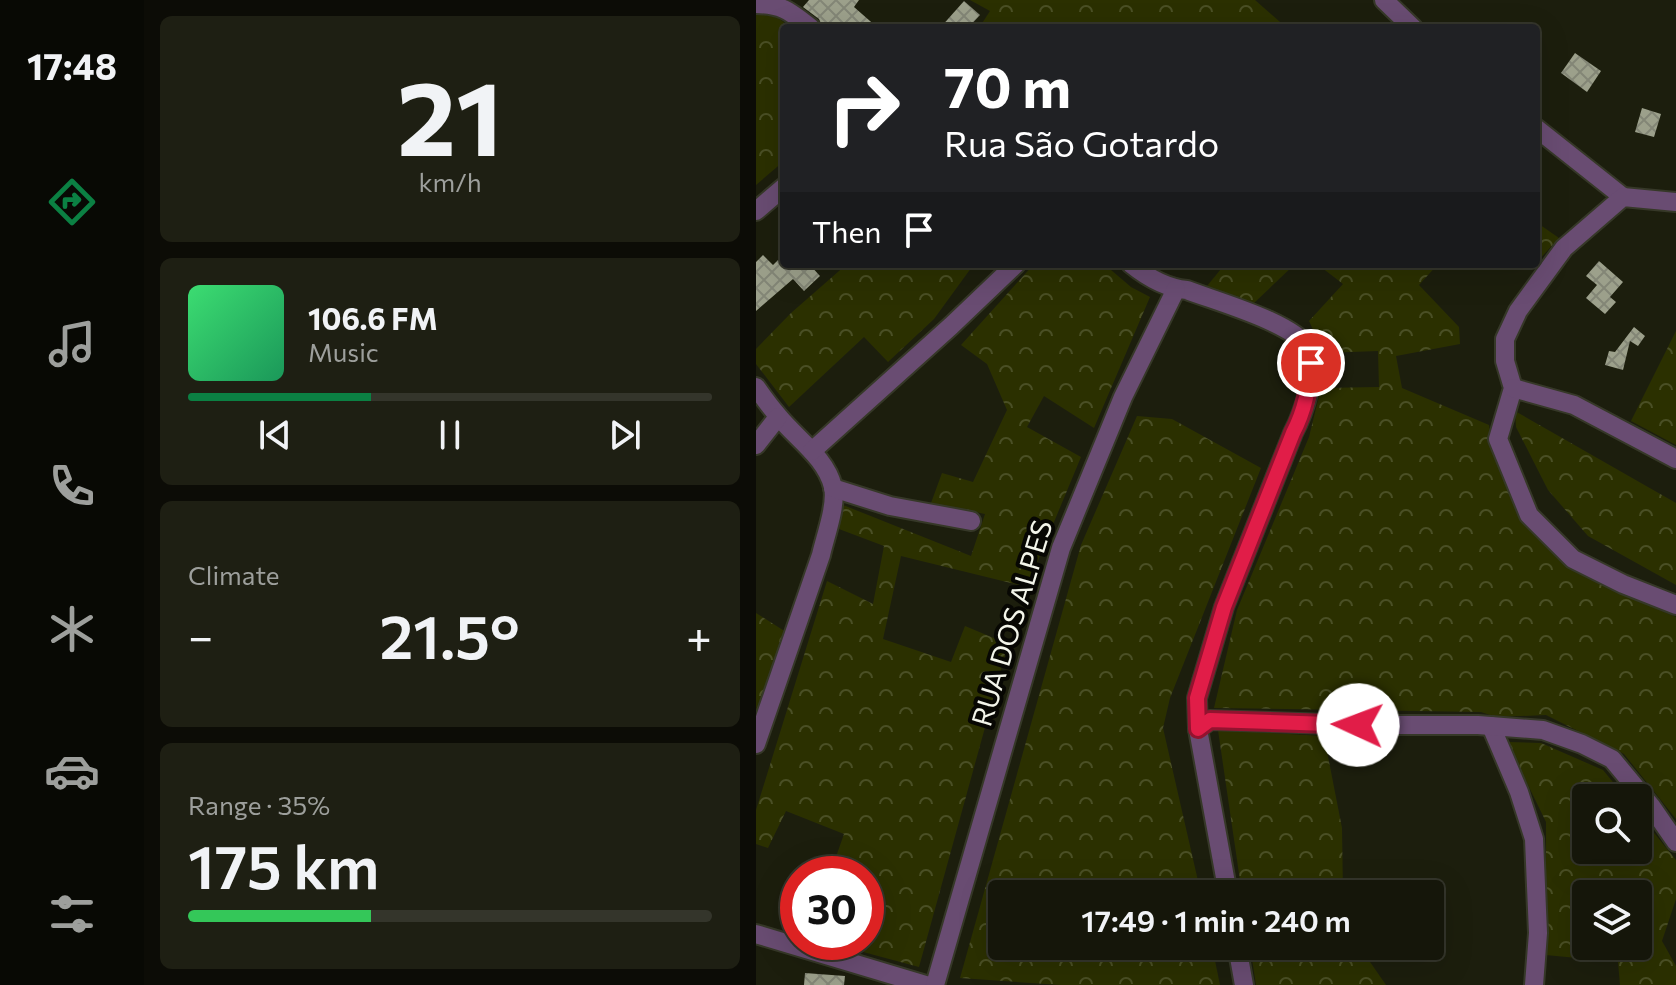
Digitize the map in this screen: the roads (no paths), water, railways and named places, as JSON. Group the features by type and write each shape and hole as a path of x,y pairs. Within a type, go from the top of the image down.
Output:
{"street":[{"path":"1384,0 1409,24"},
{"path":"756,4 775,5 806,24"},
{"path":"1540,131 1623,197 1676,202"},
{"path":"756,211 780,190"},
{"path":"1623,197 1564,248 1518,311 1505,339 1505,361 1513,388 1498,439 1529,515 1573,559 1623,584 1676,605"},
{"path":"812,451 1012,268"},
{"path":"1136,268 1145,276 1176,289 1187,290 1277,325 1303,342 1309,350 1311,363 1309,390 1302,416 1224,607 1197,698 1198,729 1225,880"},
{"name":"RUA DOS ALPES","path":"935,985 1061,548 1123,397 1176,289"},
{"path":"756,387 778,417 812,451 833,488 821,555 756,744"},
{"path":"1513,388 1574,405 1676,459"},
{"path":"756,445 778,417"},
{"path":"833,488 890,506 971,521"},
{"path":"1198,729 1210,720 1491,726 1543,730 1612,759 1676,842"},
{"path":"1491,726 1519,792 1534,839 1538,933 1534,985"},
{"path":"756,934 926,985"},
{"path":"1240,960 1244,985"}]}
